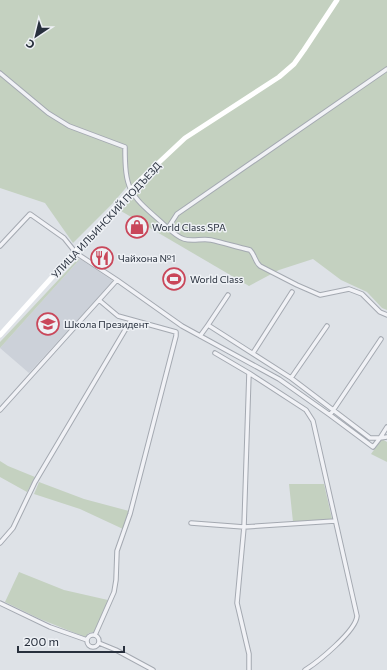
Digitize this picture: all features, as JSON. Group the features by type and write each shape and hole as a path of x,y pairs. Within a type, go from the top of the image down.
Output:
{"main road":[{"name":"УЛИЦА ИЛЬИНСКИЙ ПОДЪЕЗД","path":"0,335 76,253 130,191 185,138 279,77 294,64 337,0"}],"street":[{"path":"168,228 178,214 387,69"},
{"path":"0,73 48,113 68,126 125,147 127,181 130,191 138,202 168,228 184,239 210,240 250,250 253,253 257,264 297,285 320,295 349,289 362,294 380,312 387,315"},
{"path":"0,246 30,214 64,238 76,253 182,326 279,379 373,447 387,427"},
{"path":"0,410 117,280"},
{"path":"253,353 292,292"},
{"path":"200,336 228,295"},
{"path":"95,635 114,592 117,551 130,514 176,336 176,332 118,316 99,300"},
{"path":"0,543 13,528 35,482 131,320"},
{"path":"208,325 291,378 370,438 387,437"},
{"path":"291,378 327,326"},
{"path":"330,415 381,339"},
{"path":"216,353 306,410 313,421 358,618 341,640 317,662 305,670"},
{"path":"249,374 244,527 237,603 249,654 250,670"},
{"path":"191,523 244,527 335,522"},
{"path":"0,603 50,627 86,640 89,646 93,648 97,647 99,643"},
{"path":"86,640 90,635 95,635"},
{"path":"95,635 99,639 99,643"},
{"path":"99,643 116,650 153,670"}],"shaded area":[{"name":"Школа Президент","path":"80,259 113,281 29,373 0,348"}],"green space":[{"path":"0,0 387,0 387,310 382,308 367,292 341,280 313,259 279,270 249,286 121,211 136,191 130,183 113,203 73,243 45,203 0,188"},
{"path":"80,259 0,348 0,342 77,260"},
{"path":"382,439 387,442 387,462 371,454"},
{"path":"0,461 8,466 35,477 27,492 0,477"},
{"path":"39,482 84,499 129,511 123,529 80,509 34,494"},
{"path":"289,484 324,484 332,519 293,522"},
{"path":"19,572 64,590 108,600 94,632 89,633 85,637 40,619 5,602"}],"place":[{"name":"World Class SPA","path":"137,227"},
{"name":"Чайхона №1","path":"102,258"},
{"name":"World Class","path":"174,279"},
{"name":"Школа Президент","path":"48,324"}]}
